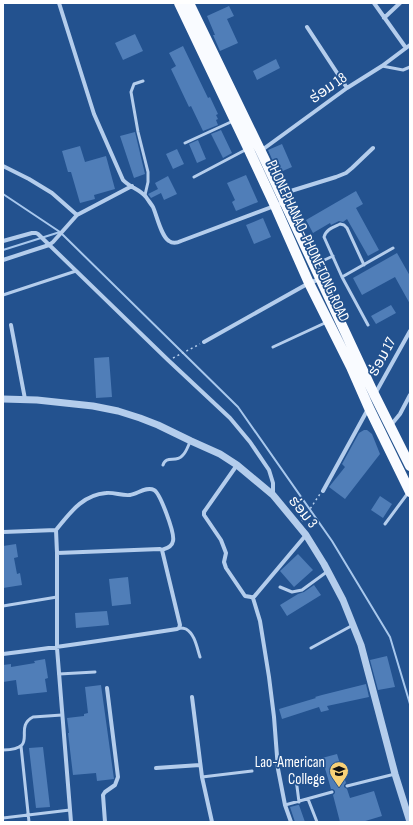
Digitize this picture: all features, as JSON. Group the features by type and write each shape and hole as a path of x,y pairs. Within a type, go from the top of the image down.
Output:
{"main road":[{"name":"PHONEPHANAO-PHONETONG ROAD","path":"179,3 248,148 280,201 314,265 356,365 368,408 410,491"},
{"name":"PHONEPHANAO-PHONETONG ROAD","path":"189,3 261,151 308,283 328,321 374,394 410,466"}],"street":[{"path":"59,3 94,114 123,180 125,183 132,186 145,196 153,206 164,236 169,242 172,243 181,241 336,177 352,168 373,148"},
{"path":"374,3 406,48"},
{"path":"384,18 400,3"},
{"path":"307,27 347,88"},
{"name":"ຮ່ອມ 18","path":"261,151 347,88 382,66 410,45"},
{"path":"3,166 52,193 76,217"},
{"path":"3,260 49,245 76,217 132,186"},
{"path":"3,241 32,232 38,234 230,418 250,442 269,470 273,483 272,495"},
{"path":"204,342 308,283 320,279"},
{"path":"11,325 25,399"},
{"name":"ຮ່ອມ 17","path":"374,394 410,331"},
{"path":"390,425 400,414 410,395"},
{"name":"ຮ່ອມ 3","path":"3,399 25,399 86,405 118,411 158,425 220,454 237,465 272,495 306,535 328,570 343,600 361,645 395,774 410,822"},
{"path":"323,491 368,408"},
{"path":"237,465 204,512 204,515 221,540 226,553 224,562 226,568 246,596 253,598"},
{"path":"57,553 162,550 170,547 173,542 173,536 158,494 152,489 130,495 108,493 96,494 84,499 56,530 57,648 71,822"},
{"path":"3,532 56,530"},
{"path":"253,598 306,535"},
{"path":"3,654 57,648 179,628 180,625 162,550"},
{"path":"253,598 260,621 268,669 278,769 285,805 291,822"},
{"path":"105,822 103,795 115,785 118,777 107,688"},
{"path":"192,697 200,765 212,822"},
{"path":"156,768 200,765"}],"lane":[{"path":"382,66 403,70 410,68"},
{"path":"143,81 134,84 131,92 138,132 148,172 148,182 145,196"},
{"path":"185,143 235,120"},
{"path":"194,177 248,148"},
{"path":"364,265 347,228 344,225 340,224 327,231 324,237 342,277 368,325"},
{"path":"342,277 394,248"},
{"path":"314,265 333,256"},
{"path":"3,295 76,271"},
{"path":"273,348 328,321"},
{"path":"163,465 166,460 178,459 182,457 191,441"},
{"path":"385,524 410,491"},
{"path":"280,587 292,592 302,590 328,570"},
{"path":"3,606 57,597"},
{"path":"311,648 353,625"},
{"path":"179,628 186,629 194,638 200,657"},
{"path":"59,674 95,672"},
{"path":"3,750 15,749 21,746 24,742 25,726 29,719 33,717 62,715"},
{"path":"21,746 29,822"},
{"path":"202,777 252,771"},
{"path":"346,786 395,774"},
{"path":"296,779 299,802"},
{"path":"285,805 332,792"},
{"path":"308,799 317,822"},
{"path":"3,818 70,810"}],"path":[{"path":"168,360 204,342"},
{"path":"302,520 323,491"}],"building":[{"path":"229,6 234,16 227,19 238,43 220,51 207,16"},
{"path":"135,34 143,51 123,60 115,43"},
{"path":"183,46 208,98 210,97 218,114 216,115 218,119 216,120 218,125 203,131 191,106 189,107 171,69 176,66 169,53"},
{"path":"276,59 280,68 257,80 253,71"},
{"path":"221,130 232,153 223,158 211,134"},
{"path":"135,132 145,174 134,178 120,136"},
{"path":"198,140 206,159 197,163 189,144"},
{"path":"282,144 292,167 278,173 268,150"},
{"path":"80,146 85,162 106,156 115,189 94,195 95,199 80,203 71,172 68,172 62,151"},
{"path":"177,149 184,164 173,169 166,154"},
{"path":"246,175 258,202 236,211 232,202 235,200 227,183"},
{"path":"168,176 177,194 164,200 161,193 151,198 148,194 158,189 155,183"},
{"path":"356,191 363,204 356,208 379,250 368,256 347,219 343,222 339,221 331,225 330,223 313,233 306,220"},
{"path":"263,218 271,237 254,244 246,225"},
{"path":"397,253 410,276 410,304 395,277 362,295 353,278"},
{"path":"391,305 396,313 376,324 371,316"},
{"path":"109,357 112,397 96,398 94,358"},
{"path":"367,430 372,434 380,454 345,499 329,487 345,467 342,464 359,433"},
{"path":"380,496 392,504 383,518 371,510"},
{"path":"16,544 18,557 14,558 17,574 20,573 22,585 3,588 3,546"},
{"path":"298,554 313,570 294,587 280,571"},
{"path":"128,577 131,604 112,606 109,579"},
{"path":"314,585 321,595 287,616 280,605"},
{"path":"107,611 109,625 76,628 75,613"},
{"path":"387,656 395,687 378,690 370,660"},
{"path":"45,659 48,678 45,679 47,692 18,695 16,680 3,682 3,665 11,664 11,667 35,663 34,661"},
{"path":"366,684 369,697 327,706 329,710 321,712 319,707 282,719 279,709 316,698 315,697"},
{"path":"101,685 114,779 97,781 96,773 73,775 67,718 84,716 84,714 88,713 85,687"},
{"path":"43,747 50,807 36,808 29,748"},
{"name":"Lao-American College","path":"337,754 346,783 344,787 347,789 350,798 374,791 382,816 362,822 340,822 333,795 335,791 331,789 322,758"},
{"path":"299,805 305,822 295,822 290,807"}],"waterway":[{"path":"3,194 60,232 238,407 332,541 390,637 410,704"},
{"path":"3,250 60,232"}],"place":[{"name":"Lao-American College","path":"339,788"}]}
